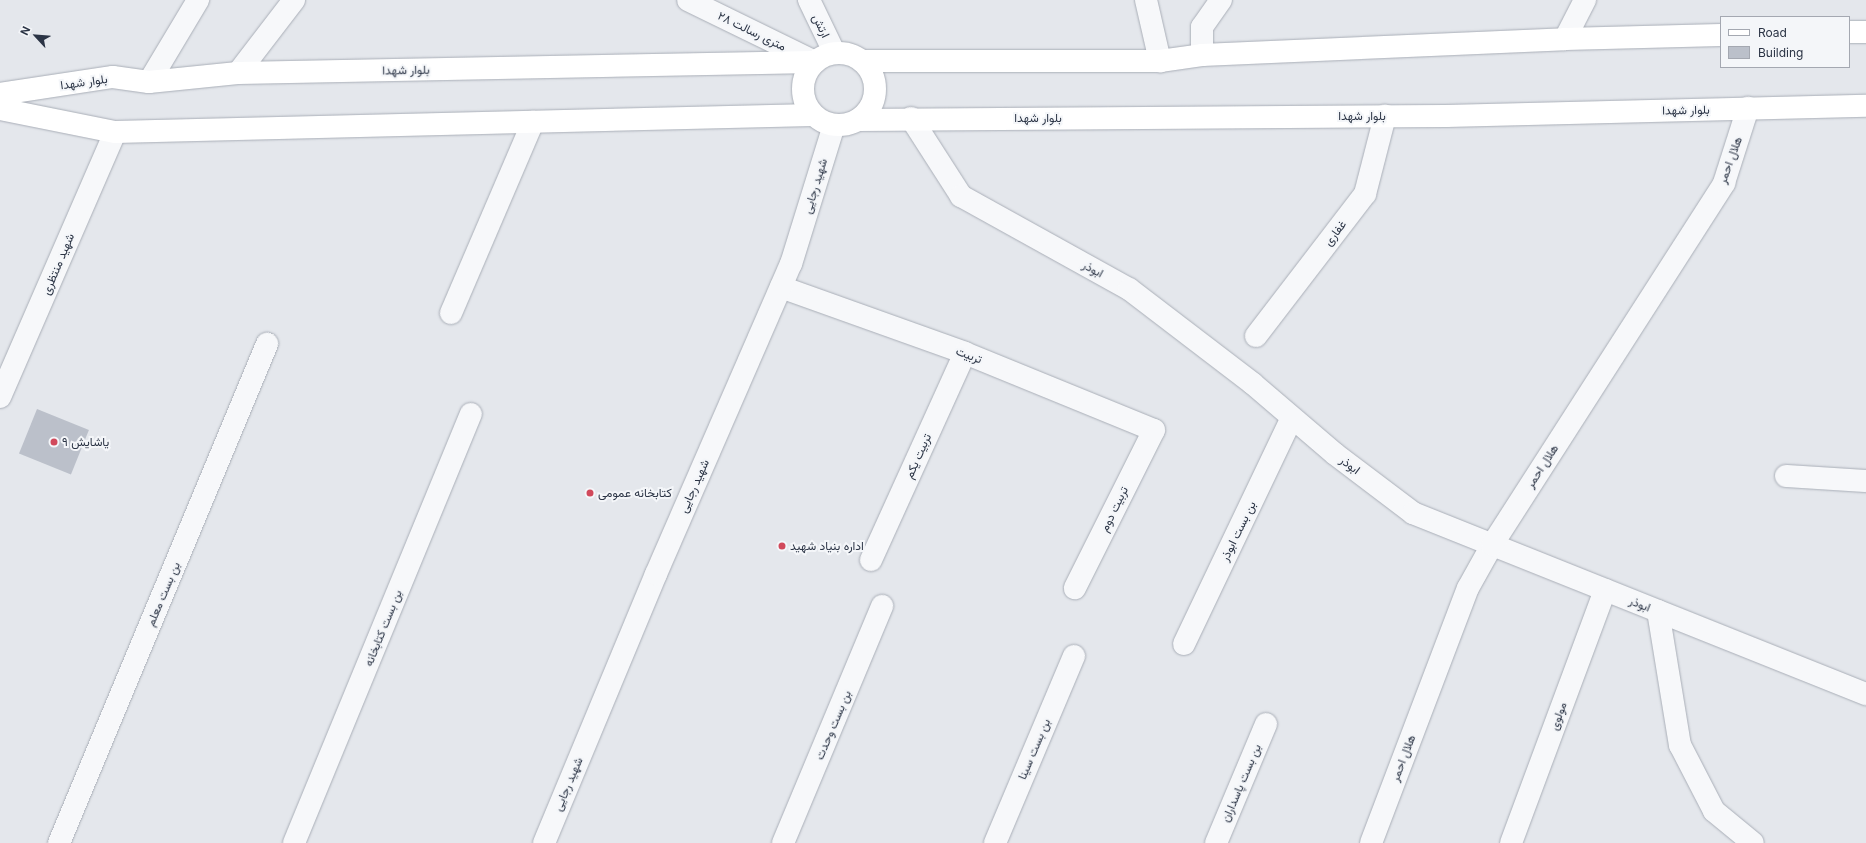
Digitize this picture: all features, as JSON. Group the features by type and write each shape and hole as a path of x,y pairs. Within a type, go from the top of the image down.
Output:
{"main road":[{"path":"1850,32 1866,32"},
{"path":"862,61 874,78 875,90 873,102 858,120 846,125 834,125 813,114 806,105 804,82 815,62 834,52 848,54 862,61 1160,61 1202,55 1565,39 1720,35"},
{"name":"بلوار شهدا","path":"0,94 113,77 149,82 238,73 815,62"},
{"name":"بلوار شهدا","path":"858,120 911,118 1385,116 1866,106"},
{"path":"0,109 115,132 813,114"}],"street":[{"path":"149,82 198,0"},
{"path":"238,73 294,0"},
{"name":"۲۸ متری رسالت","path":"688,0 815,62"},
{"name":"ارتش","path":"809,0 834,52"},
{"path":"1146,0 1160,61"},
{"path":"1202,55 1202,27 1221,0"},
{"path":"1565,39 1585,0"},
{"name":"هلال احمر","path":"1371,843 1468,588 1492,545 1724,183 1748,108"},
{"name":"غفاری","path":"1256,336 1365,194 1385,116"},
{"name":"ابوذر","path":"911,118 961,196 1129,289 1413,513 1866,694"},
{"path":"451,314 533,122"},
{"name":"شهید رجایی","path":"544,843 656,574 791,264 834,125"},
{"name":"شهید منتظری","path":"0,396 115,132"},
{"name":"تربیت","path":"781,287 965,352 1154,430"},
{"name":"بن بست معلم","path":"59,843 267,344"},
{"name":"تربیت یکم","path":"871,560 965,352"},
{"name":"بن بست کتابخانه","path":"294,843 471,414"},
{"name":"بن بست ابوذر","path":"1184,644 1292,418"},
{"name":"تربیت دوم","path":"1075,588 1154,430"},
{"path":"1786,476 1866,481"},
{"name":"مولوی","path":"1511,843 1605,590"},
{"name":"بن بست وحدت","path":"783,843 882,606"},
{"path":"1658,611 1680,745 1714,811 1753,843"},
{"name":"بن بست سینا","path":"995,843 1074,656"},
{"name":"بن بست پاسداران","path":"1216,843 1266,724"}],"building":[{"name":"یاشایش ۹","path":"37,409 89,430 71,474 19,454"}],"place":[{"name":"یاشایش ۹","path":"54,442"},
{"name":"کتابخانه عمومی","path":"590,493"},
{"name":"اداره بنیاد شهید","path":"782,546"}]}
